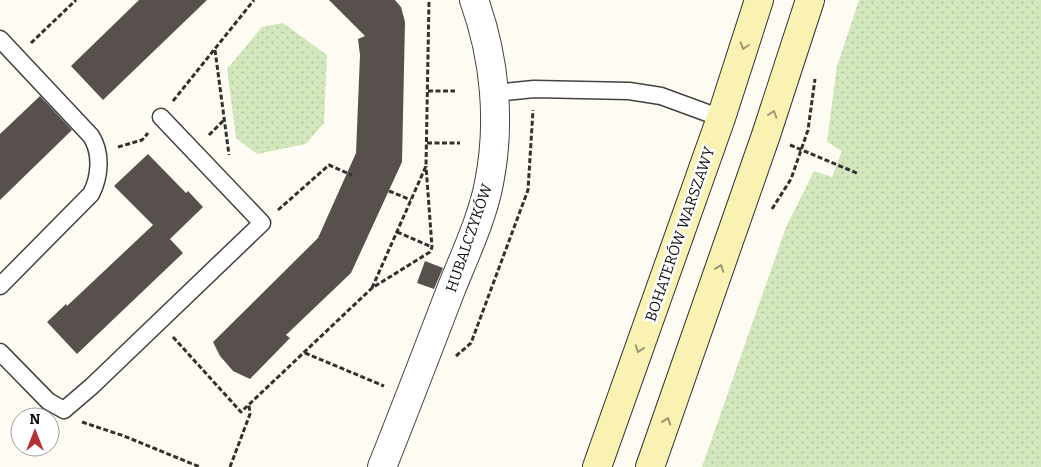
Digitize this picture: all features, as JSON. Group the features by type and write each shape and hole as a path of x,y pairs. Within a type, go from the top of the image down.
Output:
{"main road":[{"name":"BOHATERÓW WARSZAWY","path":"597,467 721,118 759,0"},
{"path":"650,467 766,136 810,0"}],"street":[{"name":"HUBALCZYKÓW","path":"382,467 464,255 489,184 495,128 495,92 482,22 474,0"}],"lane":[{"path":"0,39 91,136 96,144 98,153 96,184 91,194 0,286"},
{"path":"495,92 534,89 629,91 661,96 721,118"},
{"path":"0,352 48,400 64,410 92,386 262,224 161,117"}],"path":[{"path":"16,57 76,0"},
{"path":"98,153 142,140 254,0"},
{"path":"159,322 241,412 372,288 430,252 432,247 426,143 430,0"},
{"path":"215,49 231,175 222,183"},
{"path":"770,212 791,179 811,120 816,70"},
{"path":"428,91 455,91"},
{"path":"766,136 859,174"},
{"path":"426,143 460,143"},
{"path":"262,224 329,165 352,175"},
{"path":"372,288 426,166"},
{"path":"389,191 411,200"},
{"path":"397,232 432,247"},
{"path":"305,353 410,397"},
{"path":"230,467 250,414 249,405"},
{"path":"64,410 71,418 124,436 200,467"}],"green space":[{"path":"859,0 1041,0 1041,467 702,467 786,227 814,171 832,177 842,151 827,142 837,66"},
{"path":"283,23 327,55 324,123 306,144 257,154 236,138 227,69 262,27"}],"building":[{"path":"139,0 207,0 103,100 71,66"},
{"path":"329,0 395,0 401,7 405,22 402,162 351,273 286,335 290,338 250,379 233,371 220,356 213,342 318,238 356,153 360,55 358,39 365,36"},
{"path":"40,96 72,130 0,200 0,134"},
{"path":"148,154 186,193 188,191 203,207 170,239 183,253 77,354 47,322 66,304 67,306 153,225 114,186"},
{"path":"425,261 443,268 434,289 417,283"}]}
